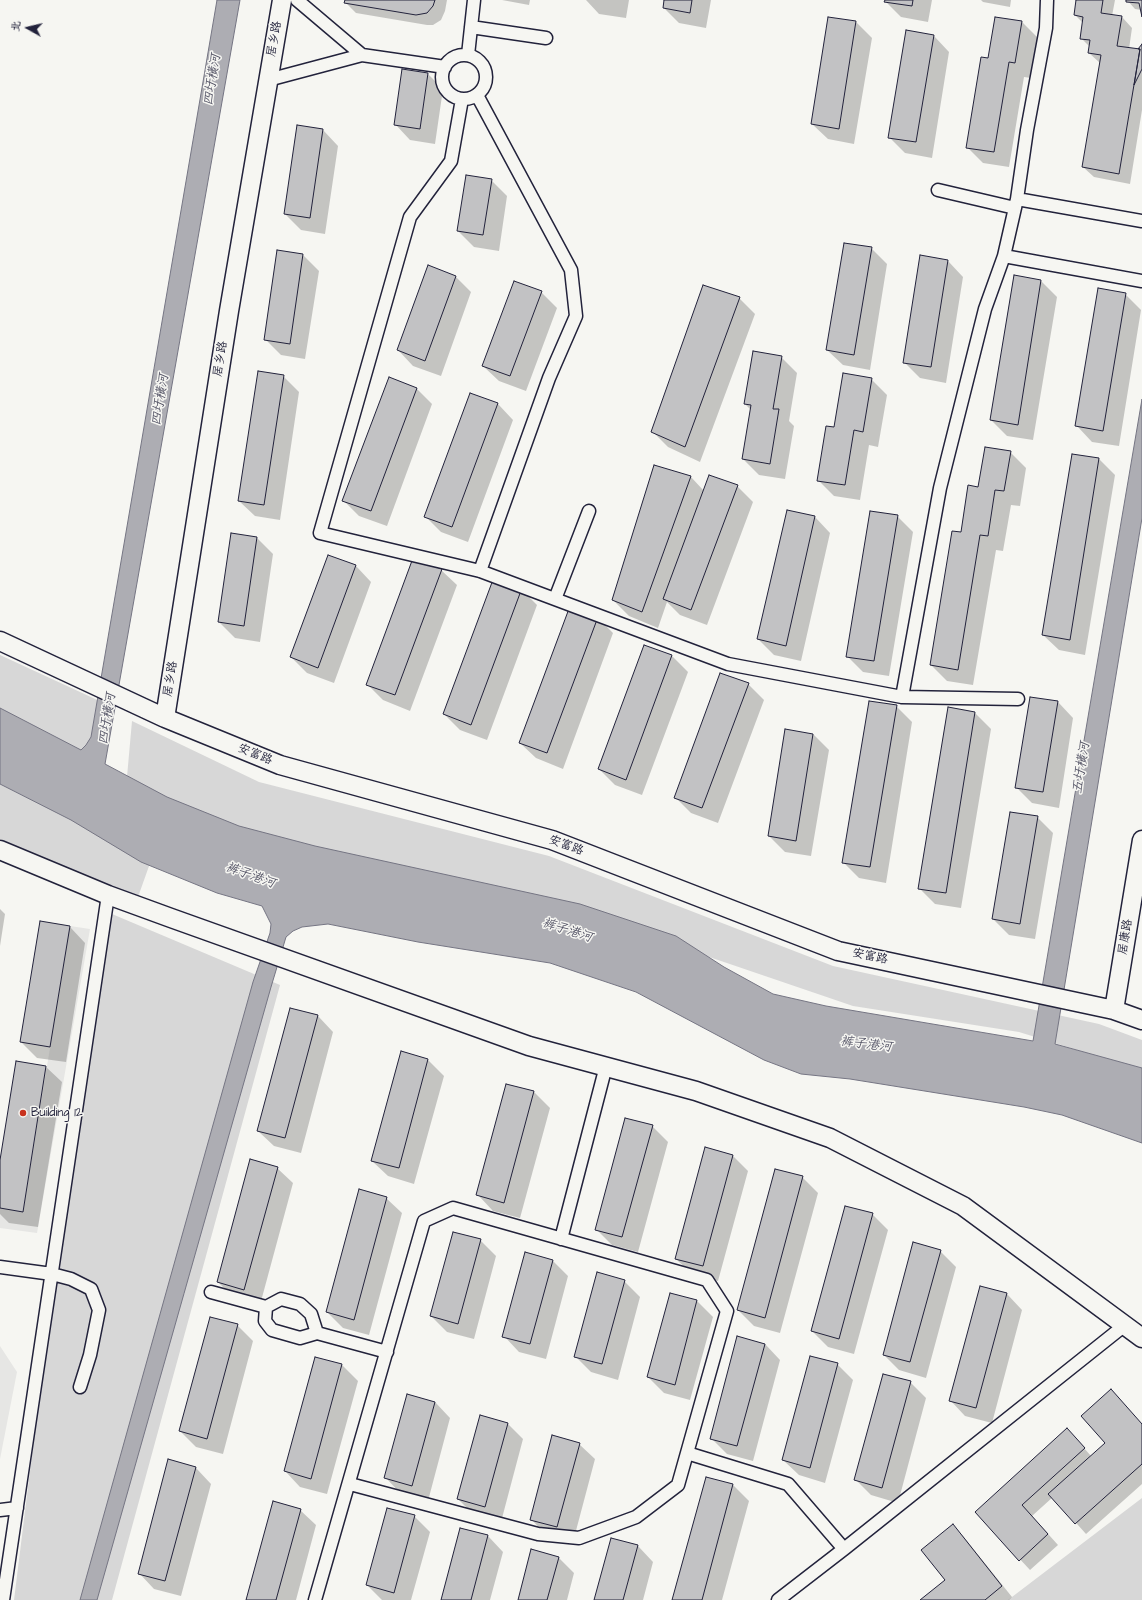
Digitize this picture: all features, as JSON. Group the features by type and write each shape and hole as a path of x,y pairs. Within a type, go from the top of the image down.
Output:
{"street":[{"name":"居乡路","path":"165,718 229,311 282,0"},
{"path":"297,0 362,55"},
{"path":"468,55 474,0"},
{"path":"902,697 940,488 985,309 1004,256 1016,203 1046,28 1047,0"},
{"path":"471,27 546,38"},
{"path":"268,80 362,55 445,67"},
{"path":"468,55 475,58 484,69 486,76 482,90 472,98 462,99 449,93 444,87 442,81 445,67 449,61 454,57 468,55"},
{"path":"476,95 571,270 576,316 549,378 480,571"},
{"path":"462,99 451,161 410,218 320,533 480,571 728,664 902,697 1018,699"},
{"path":"938,190 1142,221"},
{"path":"1004,256 1142,281"},
{"path":"555,599 589,512"},
{"name":"安富路","path":"0,641 165,718 280,765 552,840 838,951 1114,1010 1142,1020"},
{"name":"居康路","path":"1114,1010 1142,840"},
{"path":"0,850 108,895 529,1046 696,1091 830,1138 963,1206 1142,1338"},
{"path":"3,1600 108,895"},
{"path":"561,1239 606,1066"},
{"path":"315,1600 350,1484 424,1221 453,1208 707,1280 727,1311 678,1485 636,1517 579,1538 538,1534 350,1484"},
{"path":"0,1267 52,1274 71,1279 91,1289 99,1310 90,1355 80,1387"},
{"path":"211,1292 266,1307 281,1299 300,1304 310,1314 317,1333"},
{"path":"266,1307 265,1320 272,1330 300,1338 317,1333 387,1352"},
{"path":"778,1600 1125,1326"},
{"path":"687,1452 788,1484 844,1549"},
{"path":"0,1510 17,1508"}],"shaded area":[{"path":"0,655 106,704 93,771 0,732"},
{"path":"132,721 259,782 549,856 833,966 1099,1024 1142,1040 1142,1070 1019,1032 853,1006 633,931 298,860 126,788"},
{"path":"0,771 154,852 138,897 0,839"},
{"path":"112,914 280,985 112,1600 14,1600 52,1294"},
{"path":"70,926 90,929 37,1233 0,1228 0,1208 23,1212"},
{"path":"0,1346 17,1372 0,1459"},
{"path":"1142,1498 1142,1600 1008,1600"}],"water":[{"path":"217,0 240,0 105,764 167,797 239,826 315,846 580,904 676,936 724,967 773,994 826,1006 1033,1041 1142,399 1142,518 1055,1044 1142,1068 1142,1143 1062,1115 1024,1107 850,1079 801,1074 764,1060 636,992 550,963 418,942 328,924 302,927 293,931 286,937 97,1600 80,1600 253,982 270,933 271,924 262,906 217,893 141,862 71,820 0,784 0,708 81,750 91,737"}],"building":[{"path":"345,0 435,0 433,6 427,13 416,15 344,3"},
{"path":"664,0 692,0 690,13 663,8"},
{"path":"885,0 913,0 912,6 884,2"},
{"path":"1076,0 1103,0 1101,13 1122,16 1117,46 1140,49 1119,174 1082,167 1101,55 1088,53 1090,40 1080,39 1083,17 1074,15"},
{"path":"1126,0 1142,0 1142,17 1139,3 1126,2"},
{"path":"828,17 856,21 839,129 811,124"},
{"path":"995,17 1022,21 1015,63 1009,62 994,152 966,148 981,57 988,58"},
{"path":"906,30 934,35 916,142 888,138"},
{"path":"1142,44 1142,69 1134,85 1140,49 1138,49"},
{"path":"402,69 428,73 420,129 394,125"},
{"path":"297,125 323,129 310,218 284,214"},
{"path":"466,175 492,179 483,235 457,231"},
{"path":"844,243 872,247 854,355 826,350"},
{"path":"277,250 303,254 290,344 264,340"},
{"path":"920,255 948,260 931,367 903,363"},
{"path":"428,265 456,276 425,361 397,350"},
{"path":"1014,275 1041,280 1018,425 990,420"},
{"path":"514,281 542,291 510,376 482,366"},
{"path":"703,285 740,297 685,447 651,432"},
{"path":"1098,288 1126,293 1103,431 1075,426"},
{"path":"753,351 782,356 773,409 779,409 770,464 742,459 751,405 744,404"},
{"path":"258,371 284,375 264,505 238,501"},
{"path":"843,373 872,378 863,432 854,430 845,485 817,481 826,426 834,427"},
{"path":"389,377 417,388 371,511 342,501"},
{"path":"470,393 498,403 452,527 424,517"},
{"path":"985,447 1011,451 1004,491 995,490 988,536 980,535 958,670 930,665 952,531 961,532 968,485 978,487"},
{"path":"1072,454 1099,458 1070,640 1042,635"},
{"path":"654,465 691,476 642,612 612,600"},
{"path":"709,475 738,485 691,610 663,599"},
{"path":"787,510 815,516 786,646 757,639"},
{"path":"870,511 898,515 874,661 846,657"},
{"path":"231,533 257,537 244,626 218,622"},
{"path":"328,555 356,565 318,668 290,657"},
{"path":"413,558 442,569 395,695 366,685"},
{"path":"494,577 522,588 471,725 443,714"},
{"path":"570,606 598,617 547,753 519,743"},
{"path":"644,645 672,655 626,780 598,769"},
{"path":"720,673 749,683 702,808 674,798"},
{"path":"1030,697 1058,701 1043,792 1015,788"},
{"path":"869,701 897,705 870,867 842,863"},
{"path":"948,707 975,712 946,893 918,889"},
{"path":"785,729 813,734 796,841 768,836"},
{"path":"1010,812 1038,816 1020,924 992,919"},
{"path":"40,921 70,926 50,1047 20,1042"},
{"path":"290,1008 318,1015 285,1138 257,1131"},
{"path":"401,1051 428,1059 399,1168 371,1161"},
{"name":"Building 12","path":"16,1061 46,1066 23,1212 0,1208 0,1160"},
{"path":"506,1084 534,1091 504,1203 476,1195"},
{"path":"625,1118 653,1125 622,1237 595,1230"},
{"path":"705,1147 733,1155 703,1266 675,1259"},
{"path":"250,1159 278,1167 244,1290 217,1282"},
{"path":"775,1169 803,1176 765,1318 737,1310"},
{"path":"359,1189 387,1197 354,1320 326,1312"},
{"path":"845,1206 873,1213 839,1339 811,1331"},
{"path":"453,1232 481,1239 458,1324 430,1316"},
{"path":"913,1242 941,1250 910,1362 883,1355"},
{"path":"525,1252 553,1260 530,1344 502,1337"},
{"path":"597,1272 625,1280 602,1364 574,1357"},
{"path":"980,1286 1007,1293 976,1408 949,1401"},
{"path":"670,1293 697,1300 675,1385 647,1377"},
{"path":"210,1317 238,1324 207,1439 179,1431"},
{"path":"737,1336 765,1344 737,1446 710,1439"},
{"path":"810,1356 838,1363 810,1468 782,1460"},
{"path":"315,1357 342,1364 311,1479 284,1471"},
{"path":"883,1374 911,1381 882,1488 854,1480"},
{"path":"1111,1389 1142,1424 1142,1464 1075,1524 1048,1494 1105,1443 1081,1416"},
{"path":"407,1394 435,1402 412,1486 384,1478"},
{"path":"480,1415 508,1423 485,1507 457,1499"},
{"path":"1067,1428 1085,1448 1022,1505 1048,1534 1019,1561 975,1512"},
{"path":"552,1435 580,1443 557,1527 530,1520"},
{"path":"168,1459 196,1467 165,1581 138,1574"},
{"path":"706,1477 733,1484 702,1600 672,1600"},
{"path":"273,1501 301,1509 276,1600 246,1600"},
{"path":"387,1508 415,1515 394,1593 366,1585"},
{"path":"953,1524 1002,1586 985,1600 920,1600 945,1580 921,1550"},
{"path":"460,1528 488,1535 471,1600 441,1600"},
{"path":"611,1538 638,1545 623,1600 594,1600"},
{"path":"531,1549 559,1557 547,1600 518,1600"}],"place":[{"name":"Building 12","path":"23,1113"}],"water label":[{"name":"四圩横河","path":"213,80"},
{"name":"四圩横河","path":"161,400"},
{"name":"四圩横河","path":"108,719"},
{"name":"五圩横河","path":"1082,768"},
{"name":"裤子港河","path":"250,876"},
{"name":"裤子港河","path":"567,931"},
{"name":"裤子港河","path":"866,1045"}]}
